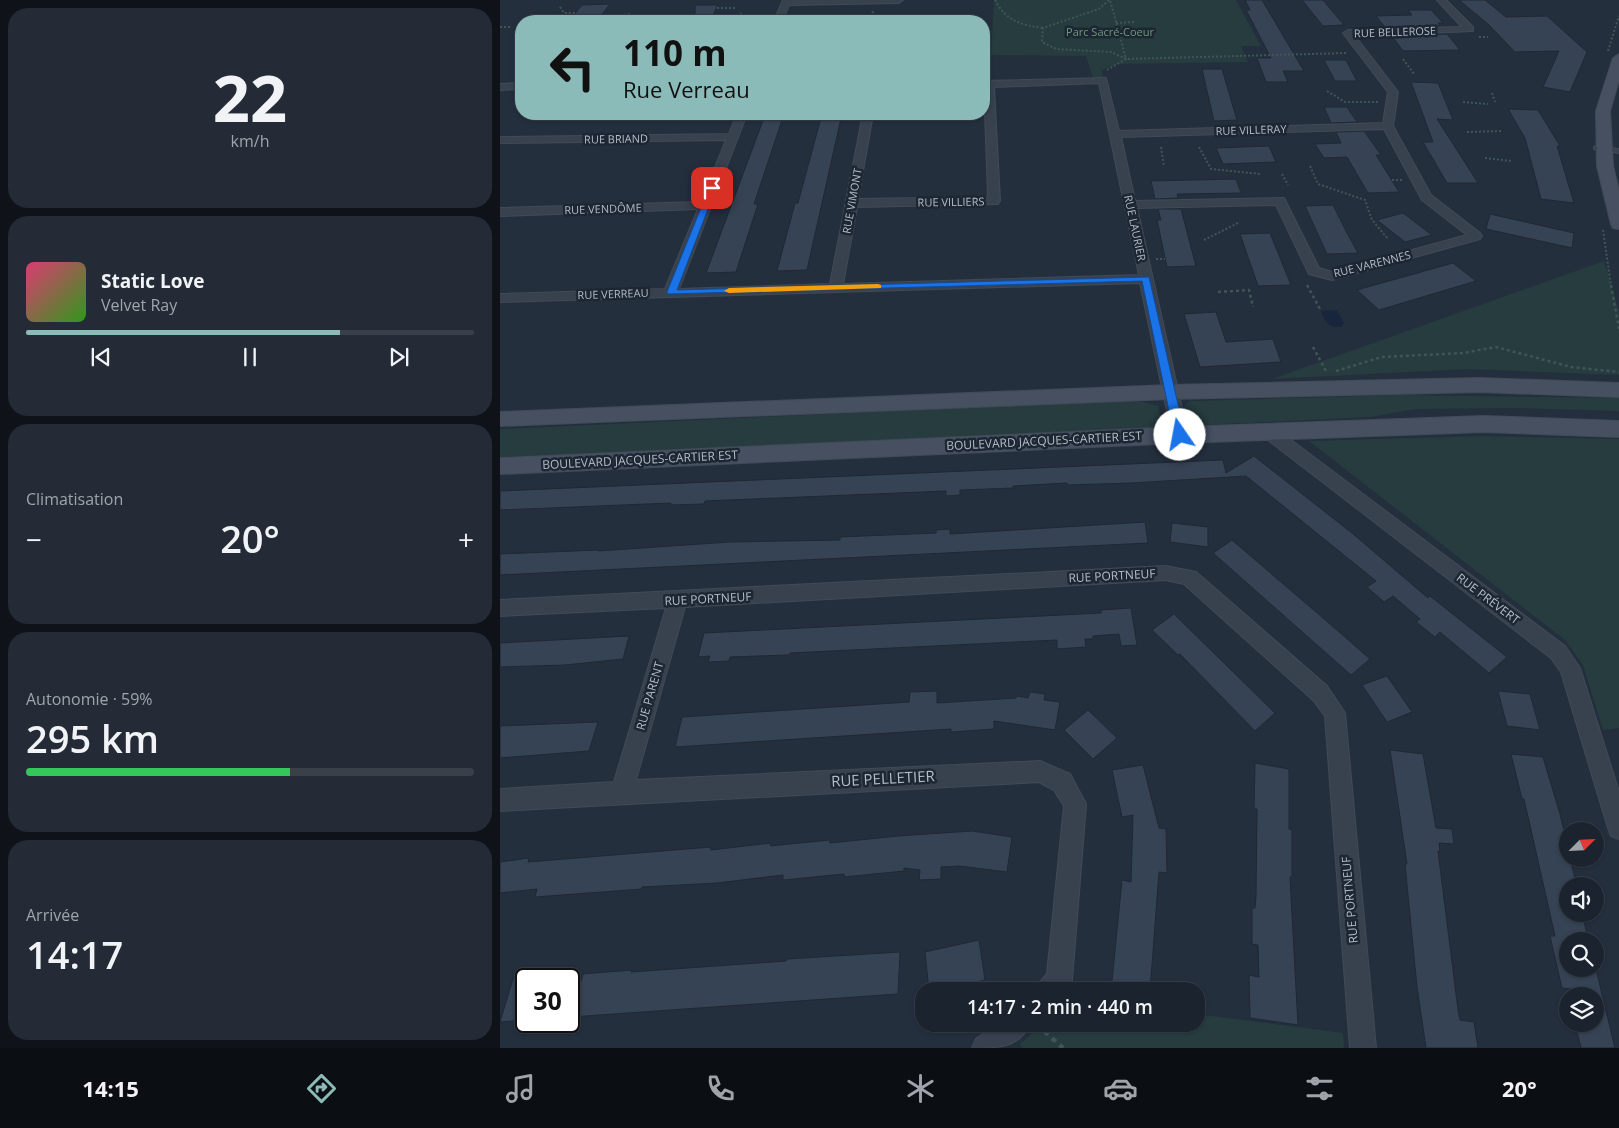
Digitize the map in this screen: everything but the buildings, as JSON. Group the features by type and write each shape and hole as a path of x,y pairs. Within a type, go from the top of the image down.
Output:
{"main road":[{"path":"1619,58 1603,111 1600,148 1619,224"},
{"path":"500,419 1170,392 1480,385 1619,390"},
{"name":"BOULEVARD JACQUES-CARTIER EST","path":"500,466 1180,435 1484,424 1619,429"}],"street":[{"path":"781,15 786,1 899,0"},
{"name":"RUE BELLEROSE","path":"1388,126 1393,92 1348,33 1470,29 1441,0"},
{"path":"990,84 1103,80"},
{"name":"RUE LAURIER","path":"1103,80 1180,435"},
{"path":"500,86 515,86"},
{"path":"672,292 740,120"},
{"name":"RUE VIMONT","path":"836,288 867,120"},
{"name":"RUE VILLIERS","path":"851,203 994,201 988,120"},
{"name":"RUE VILLERAY","path":"1114,134 1388,126"},
{"name":"RUE VARENNES","path":"1130,205 1280,201 1314,272 1332,276 1476,236 1426,196 1388,126"},
{"name":"RUE BRIAND","path":"500,140 732,138"},
{"name":"RUE VENDÔME","path":"500,212 706,205"},
{"name":"RUE VERREAU","path":"500,298 1146,279"},
{"name":"RUE PRÉVERT","path":"1270,432 1558,652 1570,668 1619,828"},
{"name":"RUE PORTNEUF","path":"500,608 1166,573 1189,577 1320,694 1335,713 1363,1048"},
{"name":"RUE PARENT","path":"622,792 678,600"},
{"name":"RUE PELLETIER","path":"500,800 1040,771 1062,782 1074,804 1054,982"},
{"path":"985,1048 1006,1032"}],"lane":[{"path":"1600,148 1619,151"}],"path":[{"path":"995,0 1000,10 1011,21 1024,26 1043,28 1100,9 1110,0 1126,59"},
{"path":"560,7 564,13 576,13"},
{"path":"717,8 737,8"},
{"path":"623,15 633,12"},
{"path":"1116,23 1136,22"},
{"path":"500,27 511,27"},
{"path":"1043,28 1042,42 1056,49 1110,52 1126,59 1363,53"},
{"path":"1103,80 1107,70 1126,59"},
{"path":"1403,59 1415,74"},
{"path":"1327,91 1345,102 1391,102"},
{"path":"1492,93 1495,102"},
{"path":"1463,102 1488,104"},
{"path":"1467,132 1502,131"},
{"path":"1199,146 1211,169 1260,174"},
{"path":"1161,147 1164,166"},
{"path":"1485,158 1512,161"},
{"path":"1310,166 1318,184 1365,200 1372,220 1388,239"},
{"path":"1282,174 1288,185"},
{"path":"1204,240 1240,222"},
{"path":"1307,285 1321,311"},
{"path":"1218,292 1249,290 1253,307"},
{"path":"1313,347 1328,374"},
{"path":"1321,377 1382,357 1462,353 1496,347 1571,367 1619,372"},
{"path":"1045,1032 1063,1048"}],"green space":[{"name":"Parc Sacré-Coeur","path":"994,0 1236,0 1261,46 1241,46 1248,62 1118,64 1102,70 1103,78 1093,78 1086,56 991,55"},
{"path":"1604,261 1619,311 1619,375 1468,369 1272,379"},
{"path":"1401,395 1619,398 1619,411 1513,408 1415,409 1371,417 1200,425 1190,422 1184,406 1190,401"},
{"path":"1136,400 1158,406 1162,424 1153,429 500,457 500,429"},
{"path":"1480,436 1619,439 1619,728 1603,730 1583,665 1565,640 1309,441"},
{"path":"1205,1015 1343,1033 1344,1048 1022,1048 1020,1044 1033,1032 1205,1032"}],"water":[{"path":"1337,310 1344,323 1341,327 1328,324 1321,311"}],"slow traffic":[{"path":"729,291 878,286"}],"route":[{"path":"712,188 672,292 1146,279 1180,435"}]}
